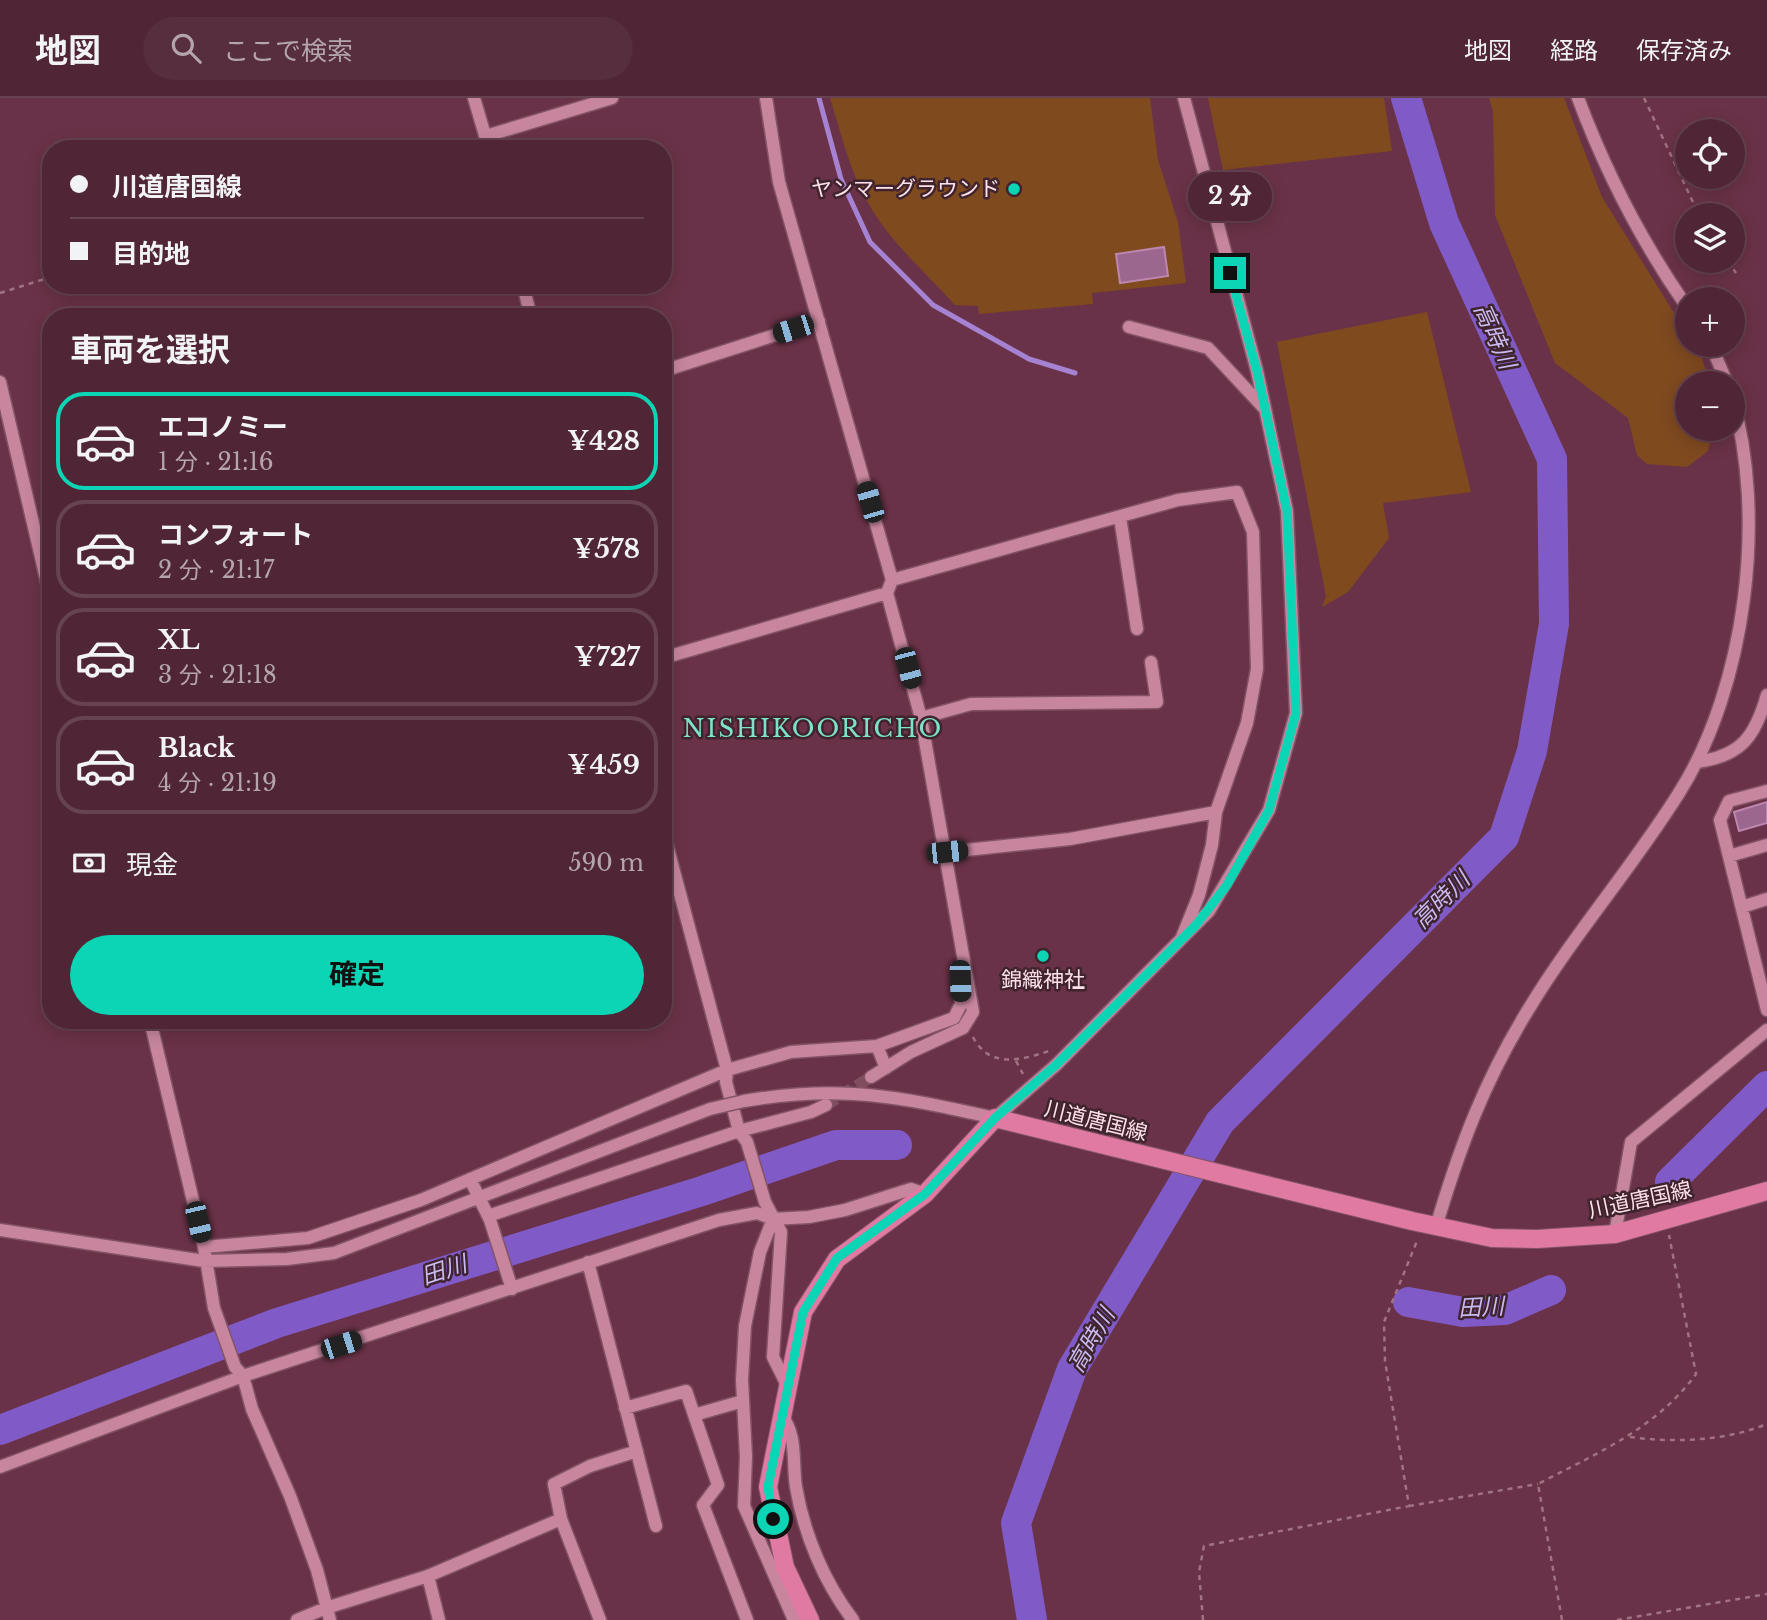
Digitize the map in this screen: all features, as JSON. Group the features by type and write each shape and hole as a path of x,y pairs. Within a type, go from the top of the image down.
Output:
{"main road":[{"name":"川道唐国線","path":"995,1118 1424,1224 1492,1238 1537,1239 1615,1234 1767,1191"},
{"path":"810,1620 785,1567 768,1487 803,1312 837,1258 925,1194 995,1118"}],"street":[{"path":"474,98 486,140"},
{"path":"495,140 612,98"},
{"path":"766,98 779,182 892,580 887,593 921,718 947,852 973,1012 963,1028 871,1077"},
{"path":"0,1230 204,1261 287,1259 334,1253 710,1109 744,1101 794,1092 856,1092 914,1100 995,1118 1079,1041 1182,939 1215,902 1269,810 1296,713 1287,511 1262,407 1257,371 1184,98"},
{"path":"1578,98 1598,153 1631,219 1675,287"},
{"path":"672,367 819,321"},
{"path":"1129,327 1208,348 1262,407"},
{"path":"0,382 42,562"},
{"path":"1424,1224 1491,1074 1558,964 1645,845 1697,762 1712,731 1741,634 1753,569 1754,510 1745,435"},
{"path":"892,580 1178,500 1237,492 1253,532 1257,669 1247,723 1216,813 1212,845 1199,895 1182,939"},
{"path":"1120,517 1137,629"},
{"path":"672,655 887,593"},
{"path":"921,718 971,704 1157,702 1151,662"},
{"path":"1697,762 1720,759 1737,751 1752,732 1767,695"},
{"path":"1767,791 1729,802 1720,820 1767,1010"},
{"path":"947,852 1070,839 1216,813"},
{"path":"1729,856 1767,845"},
{"path":"672,864 727,1070 726,1082 739,1131 747,1142 765,1202 781,1232 773,1357 787,1385"},
{"path":"1742,907 1767,900"},
{"path":"204,1247 308,1238 421,1200 727,1070 791,1052 877,1045 954,1017 961,1004 959,959 962,946"},
{"path":"152,1029 204,1247 204,1261 214,1308 313,1558 328,1614"},
{"path":"1615,1234 1631,1142 1767,1030"},
{"path":"877,1045 886,1068"},
{"path":"489,1218 739,1131 811,1112 826,1105"},
{"path":"470,1179 489,1218 510,1284"},
{"path":"0,1467 239,1372 719,1220 757,1213 773,1219 809,1217 845,1210 911,1189 925,1194"},
{"path":"773,1219 760,1252 745,1326 744,1506 794,1620"},
{"path":"588,1262 656,1527"},
{"path":"625,1408 686,1391 718,1485 703,1505 747,1620"},
{"path":"694,1415 743,1401"},
{"path":"781,1415 791,1427 796,1488 809,1537 821,1567 853,1620"},
{"path":"600,1620 561,1519 554,1484 590,1466 637,1451"},
{"path":"297,1620 328,1614 428,1576 561,1519"},
{"path":"428,1576 439,1620"}],"path":[{"path":"1644,98 1693,203"},
{"path":"0,293 42,280"},
{"path":"966,1023 976,1044 993,1058 1016,1061 1079,1041"},
{"path":"1203,1620 1199,1572 1204,1546 1538,1484 1630,1437 1681,1394 1696,1374 1666,1221"},
{"path":"1409,1506 1385,1361 1384,1322 1424,1224"},
{"path":"1630,1437 1663,1441 1696,1439 1751,1431 1767,1424"},
{"path":"1538,1484 1562,1620"},
{"path":"1618,1620 1767,1594"}],"shaded area":[{"name":"ヤンマーグラウンド","path":"830,98 1150,98 1158,160 1178,222 1186,283 1092,293 1093,304 979,314 978,306 955,305 896,243 867,201 846,151"},
{"path":"1208,98 1384,98 1392,151 1223,170"},
{"path":"1489,98 1564,98 1602,197 1675,315 1675,357 1702,358 1706,371 1675,371 1675,441 1711,441 1708,451 1687,467 1647,464 1637,455 1628,418 1555,363 1495,215 1493,112"},
{"path":"1427,312 1471,492 1383,503 1389,538 1348,592 1322,607 1326,596 1277,342"}],"building":[{"path":"1164,247 1168,276 1120,283 1116,254"},
{"path":"1767,802 1767,823 1739,831 1734,812"}],"waterway":[{"path":"819,98 841,179 870,242 933,305 1029,359 1075,373"},
{"name":"高時川","path":"1032,1620 1016,1523 1072,1369 1220,1122 1504,837 1532,751 1554,624 1552,459 1444,223 1406,98"},
{"name":"田川","path":"1670,1182 1767,1086"},
{"name":"田川","path":"0,1430 277,1323 702,1191 836,1145 897,1145"},
{"name":"田川","path":"1408,1302 1463,1312 1505,1310 1551,1290"}],"tunnel":[{"path":"826,1105 871,1077"}],"place":[{"name":"ヤンマーグラウンド","path":"1014,189"},
{"name":"錦織神社","path":"1043,956"}],"district":[{"name":"NISHIKOORICHO","path":"813,728"}],"route":[{"path":"773,1519 768,1487 803,1312 837,1258 925,1194 995,1118 1056,1065 1122,996 1196,925 1227,885 1269,810 1296,713 1294,615 1287,511 1262,407 1257,371 1230,273"}]}
